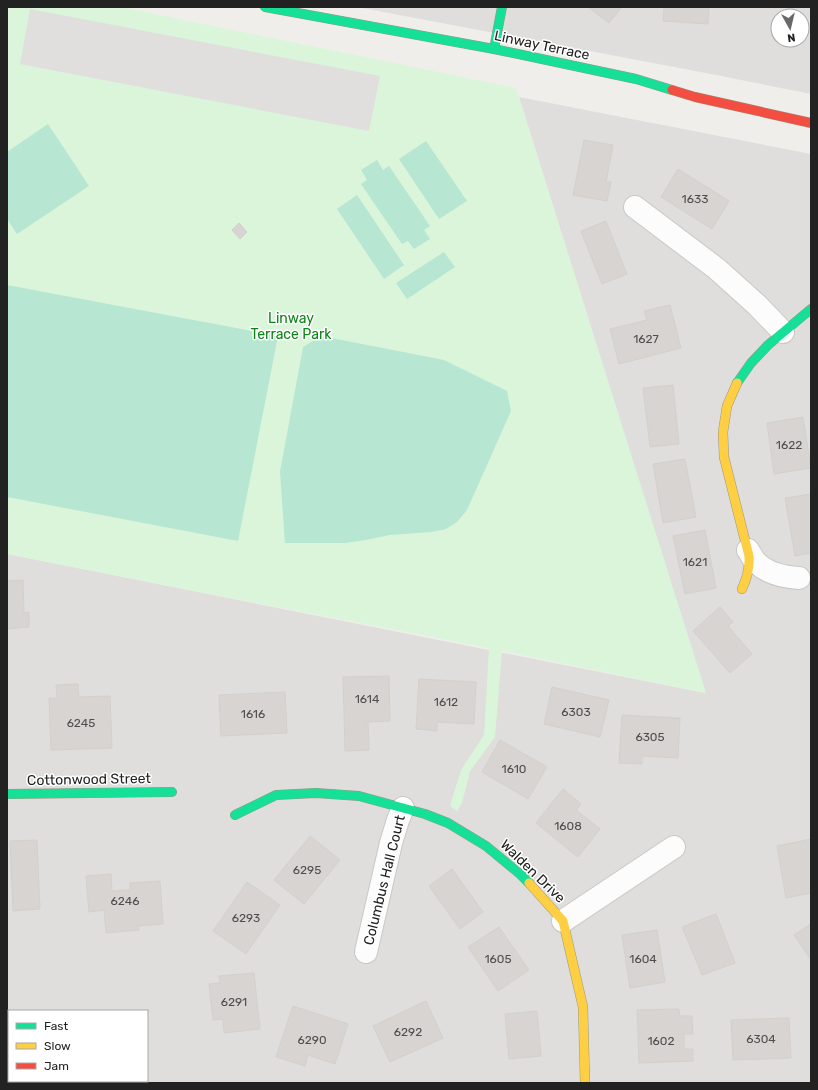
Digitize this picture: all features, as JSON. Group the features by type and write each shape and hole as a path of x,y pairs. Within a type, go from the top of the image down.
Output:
{"street":[{"name":"Linway Terrace","path":"265,7 494,49 636,79 695,97 811,123"},
{"path":"494,49 502,7"},
{"path":"635,208 717,269 757,305 783,332"},
{"path":"742,589 748,576 750,563 724,457 723,432 728,406 737,383 751,363 768,345 811,309"},
{"path":"748,550 756,563 768,572 789,578 799,578"},
{"name":"Cottonwood Street","path":"7,794 172,792"},
{"name":"Walden Drive","path":"236,815 276,795 316,793 359,796 448,822 486,846 520,874 563,921 584,1007 585,1083"},
{"name":"Columbus Hall Court","path":"366,952 391,843 403,808"},
{"path":"563,921 674,847"}],"shaded area":[{"path":"357,7 811,7 811,94 711,74"},
{"path":"30,9 380,76 369,131 20,64"},
{"path":"519,97 811,154 811,1083 7,1083 7,554 705,693"}],"green space":[{"name":"Linway Terrace Park","path":"7,7 121,7 516,88 706,693 502,651 495,737 470,771 462,803 457,811 450,806 461,770 484,735 489,648 7,554"},
{"path":"48,124 89,186 17,234 7,219 7,152"},
{"path":"426,141 467,201 439,219 399,159"},
{"path":"377,160 383,170 389,166 430,226 424,230 430,239 414,249 408,241 402,244 361,184 367,180 361,170"},
{"path":"357,195 404,265 384,279 337,209"},
{"path":"444,252 455,267 407,299 396,283"},
{"path":"7,285 278,336 238,541 7,497"},
{"path":"321,336 444,360 507,391 511,411 467,510 457,522 446,529 431,532 390,535 345,543 285,543 280,472 303,347"}],"building":[{"path":"588,7 622,7 609,23"},
{"path":"664,7 709,7 708,24 663,21"},
{"path":"584,140 613,145 606,182 611,182 607,201 573,195"},
{"path":"678,169 729,201 712,229 661,197"},
{"path":"606,221 627,274 602,284 581,231"},
{"path":"239,223 247,232 240,239 232,230"},
{"path":"670,305 681,348 619,364 610,329 647,320 644,311"},
{"path":"673,385 679,444 650,447 643,388"},
{"path":"803,417 811,468 774,474 767,423"},
{"path":"685,459 696,517 663,523 653,464"},
{"path":"811,494 811,553 795,556 785,498"},
{"path":"705,530 716,588 685,594 673,536"},
{"path":"23,580 24,613 29,612 29,627 7,629 7,581"},
{"path":"720,607 733,622 728,626 752,654 730,673 693,631"},
{"path":"389,676 390,721 368,722 369,750 345,751 343,677"},
{"path":"419,679 476,682 474,724 437,722 437,731 416,729"},
{"path":"78,684 79,697 110,696 112,748 51,750 49,698 57,698 56,685"},
{"path":"552,687 609,700 600,737 544,724"},
{"path":"285,692 287,733 221,736 219,695"},
{"path":"622,715 680,718 678,758 642,756 642,764 619,763"},
{"path":"500,740 547,767 528,799 482,772"},
{"path":"563,789 581,804 576,810 600,829 578,857 536,823"},
{"path":"310,836 340,860 304,904 274,880"},
{"path":"811,839 811,893 786,898 777,846"},
{"path":"37,840 40,909 13,911 10,841"},
{"path":"452,869 483,912 460,929 429,886"},
{"path":"111,874 112,891 130,890 130,883 160,881 163,924 138,926 139,930 106,933 104,910 89,912 86,876"},
{"path":"247,882 280,905 246,954 213,931"},
{"path":"716,914 735,963 702,975 682,927"},
{"path":"811,924 811,960 794,935"},
{"path":"499,927 529,970 498,991 468,947"},
{"path":"657,930 665,982 630,988 622,935"},
{"path":"254,973 260,1029 224,1033 223,1019 213,1020 209,984 220,983 219,976"},
{"path":"426,1001 443,1038 390,1062 373,1026"},
{"path":"293,1006 348,1024 335,1064 308,1055 305,1066 276,1057"},
{"path":"679,1009 680,1016 692,1016 693,1034 684,1034 684,1049 693,1049 693,1061 639,1063 637,1010"},
{"path":"537,1011 541,1056 509,1059 505,1014"},
{"path":"789,1018 791,1058 733,1060 731,1020"}],"traffic: fast":[{"path":"265,7 494,49 636,79 672,90"},
{"path":"494,49 502,7"},
{"path":"737,383 751,363 768,345 811,309"},
{"path":"7,794 172,792"},
{"path":"235,815 276,795 316,793 359,796 425,814 448,823 486,846 529,883"}],"traffic: slow":[{"path":"737,383 727,406 723,432 724,457 749,556 748,573 742,589"},
{"path":"529,883 563,921 583,1007 585,1083"}],"traffic: jam":[{"path":"672,90 695,97 811,123"}]}
